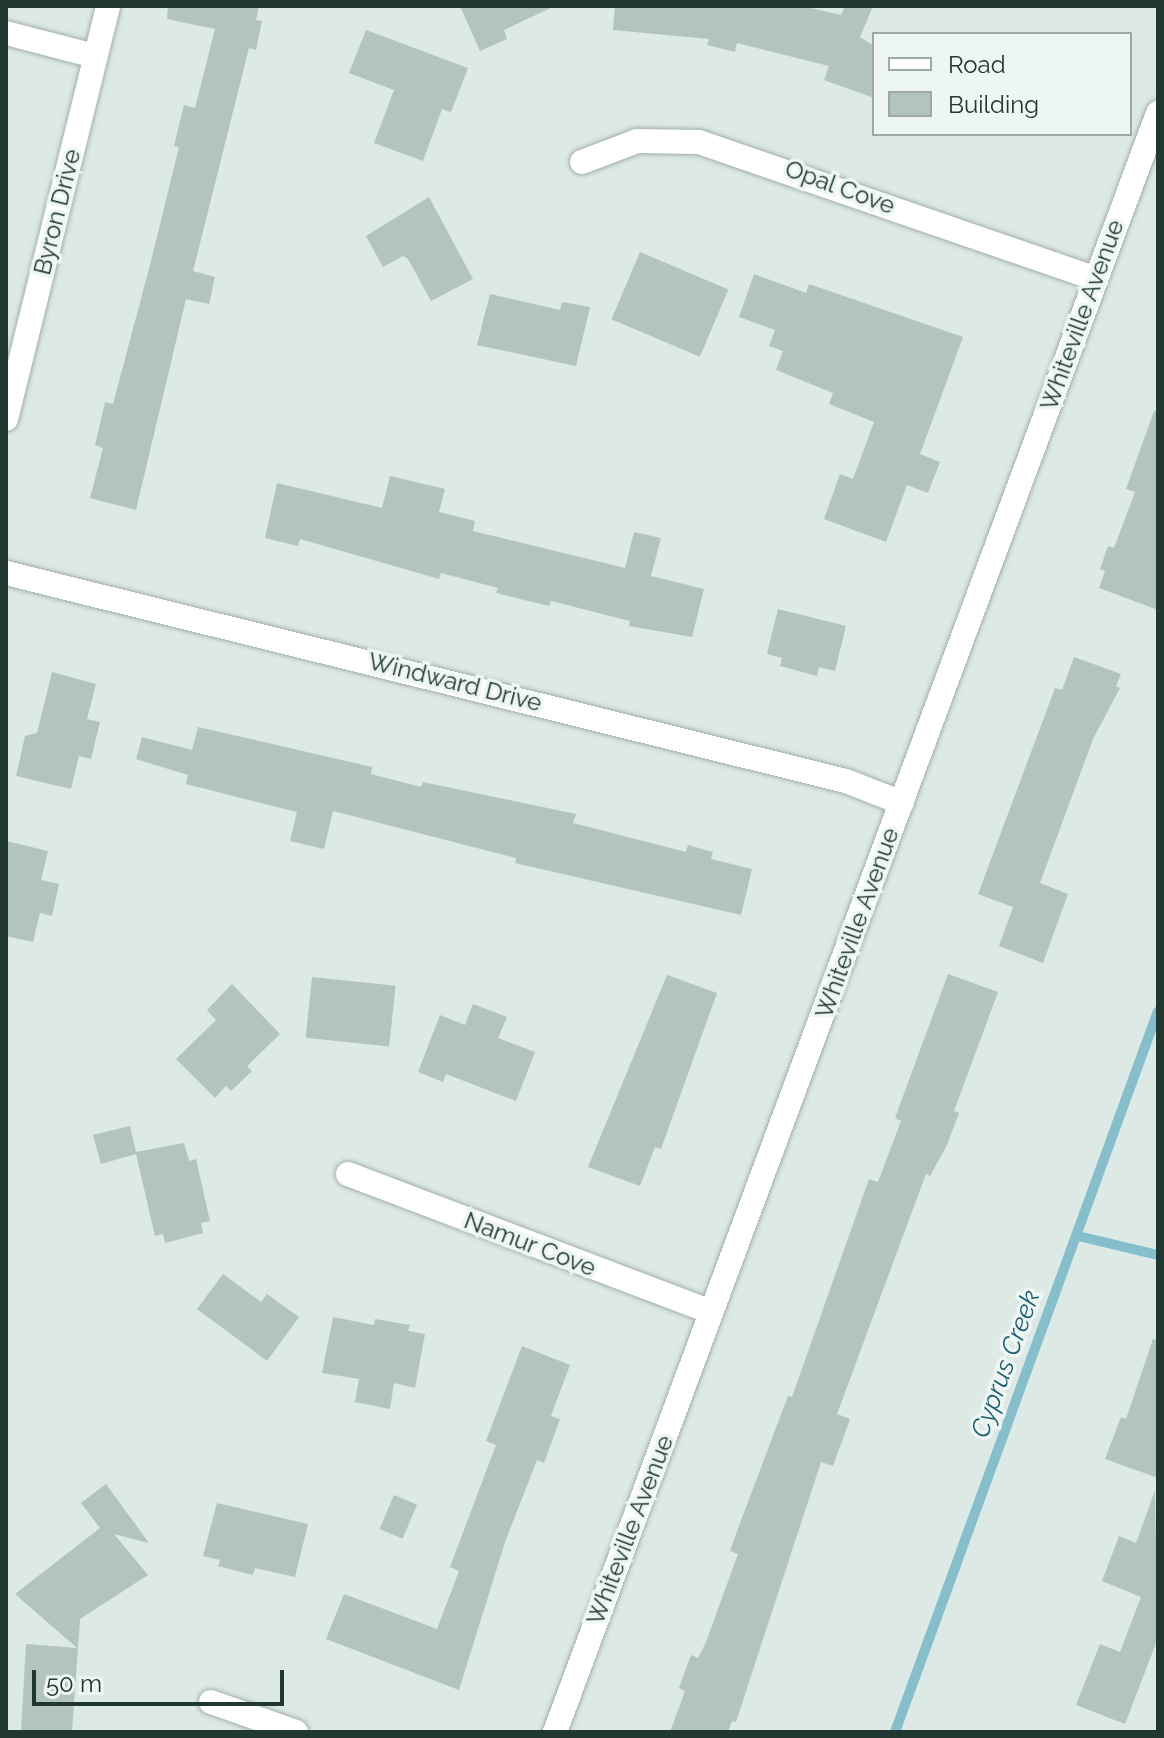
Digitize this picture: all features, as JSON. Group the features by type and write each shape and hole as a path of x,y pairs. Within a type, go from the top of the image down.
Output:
{"street":[{"name":"Byron Drive","path":"6,419 108,6"},
{"path":"6,33 95,56"},
{"name":"Whiteville Avenue","path":"555,1732 1158,113"},
{"name":"Opal Cove","path":"582,162 637,141 699,142 1095,278"},
{"name":"Windward Drive","path":"6,573 846,781 902,803"},
{"name":"Namur Cove","path":"348,1174 711,1312"},
{"path":"211,1702 296,1732"}],"building":[{"path":"168,6 259,6 256,20 262,21 256,50 249,48 193,271 215,277 209,304 186,299 136,510 90,498 103,448 95,445 105,402 113,404 151,261 179,147 174,146 184,105 195,108 215,29 167,19"},
{"path":"460,6 555,6 504,30 507,39 480,51"},
{"path":"615,6 802,6 841,15 845,6 873,6 860,37 872,45 872,97 824,80 829,66 737,43 735,52 707,45 709,39 613,30"},
{"path":"366,30 468,68 451,112 442,109 423,161 374,143 394,90 349,73"},
{"path":"429,197 473,279 431,301 408,259 403,256 383,267 366,236"},
{"path":"640,252 728,290 700,357 611,319"},
{"path":"754,274 806,293 809,284 963,337 920,454 940,462 928,493 907,485 886,542 824,519 840,474 853,479 874,422 829,404 833,393 776,370 783,351 769,346 775,330 739,317"},
{"path":"490,294 560,310 562,302 590,307 576,366 477,345"},
{"path":"1154,411 1158,411 1158,610 1099,588 1105,571 1100,569 1108,546 1114,548 1135,492 1126,489"},
{"path":"390,476 445,489 439,512 475,521 473,531 625,568 634,532 661,538 651,576 704,589 692,637 629,626 630,621 551,601 549,606 496,593 498,588 441,573 439,579 300,539 298,546 265,538 277,483 382,508"},
{"path":"778,609 846,626 835,671 819,667 817,676 780,666 782,658 767,654"},
{"path":"1074,657 1121,674 1116,686 1120,688 1093,739 1040,883 1068,894 1043,963 999,946 1013,907 978,894 1055,688 1062,690"},
{"path":"52,672 96,684 87,719 100,722 91,759 79,756 71,789 16,776 25,736 37,733"},
{"path":"198,727 372,767 371,774 421,787 423,782 576,814 573,823 686,852 688,845 713,852 711,859 752,869 741,915 515,863 516,858 333,811 324,849 290,841 297,812 186,784 188,775 136,759 142,737 192,750"},
{"path":"6,841 48,851 41,880 59,884 52,916 40,913 33,942 6,936"},
{"path":"948,974 998,992 954,1111 959,1113 947,1145 930,1176 926,1174 837,1414 850,1419 833,1466 821,1462 736,1722 732,1721 728,1732 670,1732 685,1691 679,1688 691,1655 698,1658 706,1642 738,1554 730,1551 740,1523 788,1396 792,1397 869,1179 878,1182 901,1121 895,1118"},
{"path":"667,975 717,993 661,1149 655,1147 640,1186 588,1167"},
{"path":"312,977 396,986 389,1046 306,1038"},
{"path":"232,984 280,1034 247,1066 252,1071 231,1091 226,1086 215,1098 176,1059 216,1020 207,1010"},
{"path":"473,1004 507,1017 498,1038 535,1052 516,1101 446,1074 443,1082 418,1072 440,1015 465,1025"},
{"path":"130,1126 136,1152 184,1143 189,1161 196,1159 210,1221 201,1223 203,1233 165,1243 163,1234 155,1236 136,1154 101,1164 93,1135"},
{"path":"223,1274 261,1302 267,1294 299,1317 267,1361 197,1309"},
{"path":"333,1317 374,1325 375,1319 410,1325 408,1331 425,1334 415,1388 394,1383 390,1409 355,1402 359,1379 322,1373"},
{"path":"1153,1339 1158,1340 1158,1478 1105,1459 1121,1417 1126,1419"},
{"path":"522,1346 570,1365 551,1416 560,1419 544,1463 537,1460 505,1542 459,1690 326,1639 344,1594 437,1629 459,1571 450,1567 496,1445 486,1441"},
{"path":"106,1484 149,1543 114,1534 148,1575 80,1619 72,1732 21,1732 26,1644 77,1648 15,1594 100,1528 81,1503"},
{"path":"1155,1490 1158,1638 1125,1724 1076,1705 1100,1644 1120,1652 1141,1597 1102,1581 1119,1536 1136,1543"},
{"path":"394,1495 417,1505 403,1539 380,1529"},
{"path":"217,1503 308,1524 295,1577 255,1568 253,1575 218,1566 220,1560 203,1556"}],"waterway":[{"name":"Cyprus Creek","path":"895,1732 1158,1011"},
{"path":"1078,1236 1158,1255"}]}
